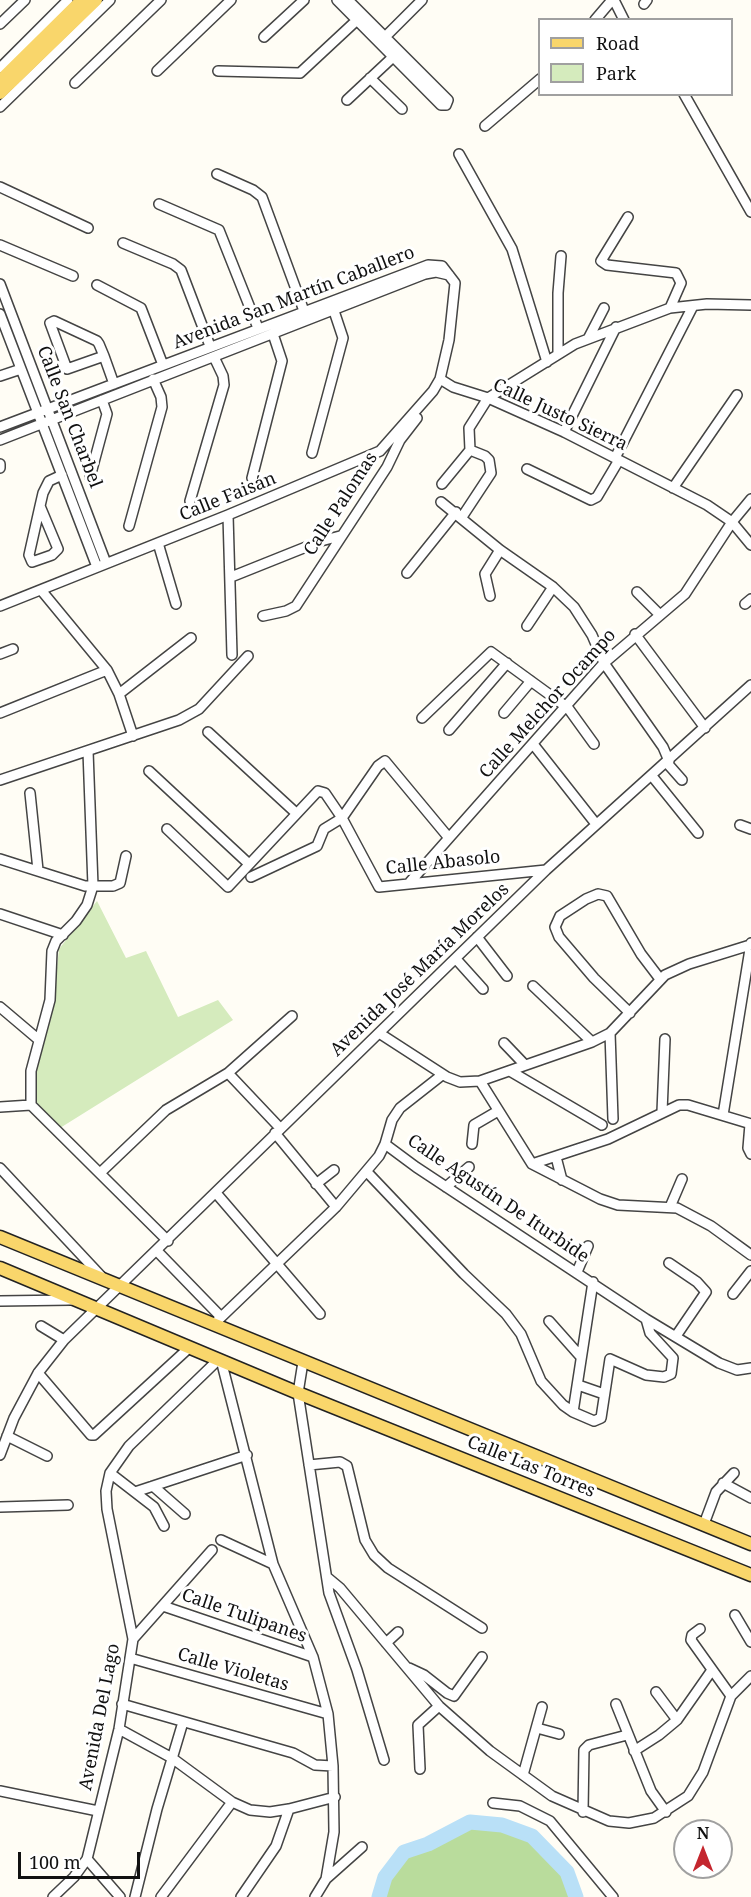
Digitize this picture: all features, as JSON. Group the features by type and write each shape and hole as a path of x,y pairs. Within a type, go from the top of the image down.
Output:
{"main road":[{"path":"0,81 82,0"},
{"path":"0,93 96,0"},
{"name":"Calle Las Torres","path":"0,1237 119,1286 217,1321 303,1362 751,1544"},
{"name":"Calle Las Torres","path":"0,1268 298,1393 751,1575"}],"street":[{"path":"0,24 25,0"},
{"path":"2,64 68,0"},
{"path":"0,107 110,0"},
{"path":"75,83 160,0"},
{"path":"157,71 231,0"},
{"path":"264,37 304,0"},
{"path":"337,0 441,105 446,105 448,100 352,1"},
{"path":"385,37 422,0"},
{"path":"597,18 613,0 623,18"},
{"path":"218,71 300,73 357,20"},
{"path":"347,100 393,57"},
{"path":"370,78 402,109"},
{"path":"485,126 538,81"},
{"path":"686,99 751,212"},
{"path":"459,154 512,249 547,362"},
{"path":"217,174 253,190 262,197 304,311"},
{"path":"0,187 88,228"},
{"path":"159,204 219,230 258,328"},
{"path":"628,217 601,261 607,265 676,273 681,283 670,308"},
{"path":"123,243 173,264 181,270 210,346"},
{"path":"0,244 73,276"},
{"path":"558,354 558,293 561,256"},
{"name":"Avenida San Martín Caballero","path":"0,427 428,265 442,266 449,275"},
{"name":"Avenida San Martín Caballero","path":"0,440 425,274 436,272 449,275"},
{"path":"440,379 449,340 455,296 455,283 449,275"},
{"name":"Calle San Charbel","path":"0,284 52,419 102,565"},
{"path":"97,285 141,308 163,365"},
{"path":"470,450 467,439 469,428 488,398 558,354 589,338 670,308 751,305"},
{"path":"527,469 591,500 597,497 693,306"},
{"path":"589,338 604,308"},
{"path":"312,453 343,338 334,311"},
{"name":"Calle San Charbel","path":"0,314 62,475 102,565"},
{"path":"104,356 67,369 50,323 54,321 95,340 104,356 114,384"},
{"path":"564,432 616,327"},
{"path":"252,478 282,361 273,334"},
{"path":"190,501 224,385 223,376 214,357"},
{"path":"0,376 21,369"},
{"path":"129,526 162,407 161,397 153,379"},
{"name":"Calle Faisán","path":"0,606 228,515 380,451 433,391 440,379"},
{"name":"Calle Justo Sierra","path":"440,379 453,387 488,398 564,432 707,505 732,522 751,545"},
{"name":"Calle Palomas","path":"263,616 286,611 296,606 387,467 399,440 419,415 433,391"},
{"path":"673,488 737,395"},
{"path":"90,477 108,414 102,400"},
{"path":"442,484 470,450"},
{"path":"407,573 459,514 491,473 489,460 470,450"},
{"path":"40,506 58,549 52,555 32,562 29,555 40,506 45,487 62,475"},
{"name":"Calle Melchor Ocampo","path":"410,882 604,663 635,634 686,594 732,522 751,499"},
{"path":"441,502 553,587 574,606 592,635 604,663 663,747 668,762 682,780"},
{"path":"228,515 232,655"},
{"path":"231,577 321,541 340,536"},
{"path":"158,543 176,604"},
{"path":"490,596 485,574 500,549"},
{"path":"527,626 553,587"},
{"path":"41,590 107,670 119,694 133,736"},
{"path":"637,592 660,615"},
{"path":"635,634 705,728"},
{"path":"119,694 192,638"},
{"path":"0,654 13,649"},
{"path":"422,718 491,652 564,706 594,744"},
{"path":"0,780 179,720 199,709 248,656"},
{"path":"449,730 507,663"},
{"path":"0,713 107,670"},
{"path":"504,713 531,681"},
{"name":"Avenida José María Morelos","path":"0,1455 14,1418 38,1373 64,1340 546,870 751,685"},
{"path":"167,830 225,887 296,813 208,732"},
{"path":"533,744 596,824"},
{"path":"88,751 93,886 87,905 56,941 52,951 50,1000 31,1071 32,1105 168,1241"},
{"path":"251,877 316,846 324,829 342,818 378,766 385,761 449,838"},
{"path":"149,771 249,864"},
{"path":"652,776 698,833"},
{"name":"Calle Abasolo","path":"296,813 318,791 325,793 342,818 376,885 383,888 410,882 546,870"},
{"path":"30,793 38,870"},
{"path":"740,825 751,829"},
{"path":"0,859 85,886 113,886 120,883 126,856"},
{"path":"630,1012 594,978 559,938 555,927 560,916 586,898 598,894 607,896 641,954 660,979"},
{"path":"0,914 63,935"},
{"path":"477,937 507,976"},
{"path":"379,1033 442,1075 460,1082 480,1081 610,1034 660,979 676,969 751,944 723,1115"},
{"path":"456,959 483,989"},
{"path":"533,986 592,1042"},
{"path":"0,1007 39,1040"},
{"path":"100,1173 166,1110 228,1073 292,1016"},
{"path":"610,1034 613,1119"},
{"path":"662,1112 665,1039"},
{"path":"504,1043 525,1065"},
{"path":"510,1071 602,1125"},
{"path":"228,1073 278,1130 316,1184 336,1207"},
{"name":"Calle Agustín De Iturbide","path":"217,1321 336,1207 367,1172 385,1144 392,1120 400,1108 442,1075"},
{"path":"480,1081 532,1164 618,1205 670,1207 711,1226 751,1255"},
{"path":"532,1164 608,1139 662,1112 684,1104 750,1124 748,1148 751,1154"},
{"path":"0,1107 32,1105"},
{"path":"472,1144 474,1125 498,1111"},
{"name":"Calle Agustín De Iturbide","path":"385,1144 646,1319 724,1367 737,1370 751,1368"},
{"path":"556,1157 562,1180"},
{"path":"446,1187 469,1167"},
{"path":"0,1168 104,1280"},
{"path":"316,1184 334,1170"},
{"path":"367,1172 464,1274 506,1314 521,1335 541,1381 563,1406 573,1412 598,1421 601,1418 610,1359 646,1375 664,1377 674,1369 670,1352 650,1333 646,1319"},
{"path":"670,1207 682,1179"},
{"path":"216,1193 320,1314"},
{"path":"577,1272 588,1246"},
{"path":"157,1251 217,1321"},
{"path":"669,1263 697,1282 706,1292 676,1336"},
{"path":"733,1294 751,1271"},
{"name":"Calle Agustín De Iturbide","path":"573,1412 593,1282"},
{"path":"0,1301 79,1300"},
{"path":"549,1322 581,1357"},
{"path":"41,1326 64,1340"},
{"path":"38,1373 91,1435 94,1435 190,1347"},
{"path":"220,1360 273,1564 313,1657 328,1714 335,1797 334,1832 326,1879"},
{"name":"Avenida Del Lago","path":"53,1897 74,1877 87,1859 119,1729 130,1658 132,1639 107,1509 106,1491 110,1473 129,1446 220,1360"},
{"path":"303,1362 298,1393 329,1593 357,1670 384,1760"},
{"path":"578,1385 604,1394"},
{"path":"7,1436 47,1456"},
{"path":"135,1492 246,1455"},
{"path":"309,1465 340,1462 347,1466 365,1540 374,1555 388,1568 482,1628"},
{"path":"110,1473 154,1507 164,1526"},
{"path":"704,1524 716,1492 734,1473"},
{"path":"723,1483 751,1498"},
{"path":"153,1486 185,1514"},
{"path":"0,1507 68,1505"},
{"path":"221,1540 273,1564"},
{"path":"132,1639 212,1550"},
{"path":"328,1578 439,1706 490,1751 552,1796 583,1812 609,1821 642,1822 666,1812 688,1796 703,1772 731,1696 751,1676"},
{"name":"Calle Tulipanes","path":"163,1606 313,1657"},
{"path":"735,1615 751,1642"},
{"path":"700,1629 692,1635 691,1640 731,1696"},
{"path":"386,1643 398,1632"},
{"path":"405,1666 424,1675 447,1694 454,1696 482,1657"},
{"name":"Calle Violetas","path":"130,1658 328,1714"},
{"path":"634,1751 659,1736 676,1720 712,1670"},
{"path":"656,1692 676,1720"},
{"path":"123,1704 293,1753 315,1765 333,1766"},
{"path":"616,1704 651,1791 666,1812"},
{"path":"420,1769 418,1725 439,1706"},
{"path":"523,1775 542,1707"},
{"path":"135,1897 183,1722"},
{"path":"537,1728 559,1734"},
{"path":"119,1729 172,1758 232,1802 250,1810 270,1812 335,1797"},
{"path":"583,1812 583,1755 586,1747 627,1735"},
{"path":"0,1791 98,1811"},
{"path":"161,1897 232,1802"},
{"path":"494,1803 520,1806 550,1821 613,1897"},
{"path":"241,1897 276,1846 289,1809"},
{"path":"315,1897 326,1879 362,1846"},
{"path":"87,1859 120,1897"}],"green space":[{"path":"97,901 126,958 146,951 178,1017 218,1000 233,1020 60,1128 36,1102 34,1077 53,1005 59,949"},
{"path":"470,1822 502,1825 532,1836 567,1872 576,1897 379,1897 385,1877 404,1852 428,1844"}],"waterway":[{"path":"379,1897 385,1877 404,1852 428,1844 470,1822 502,1825 532,1836 567,1872 576,1897"}]}
